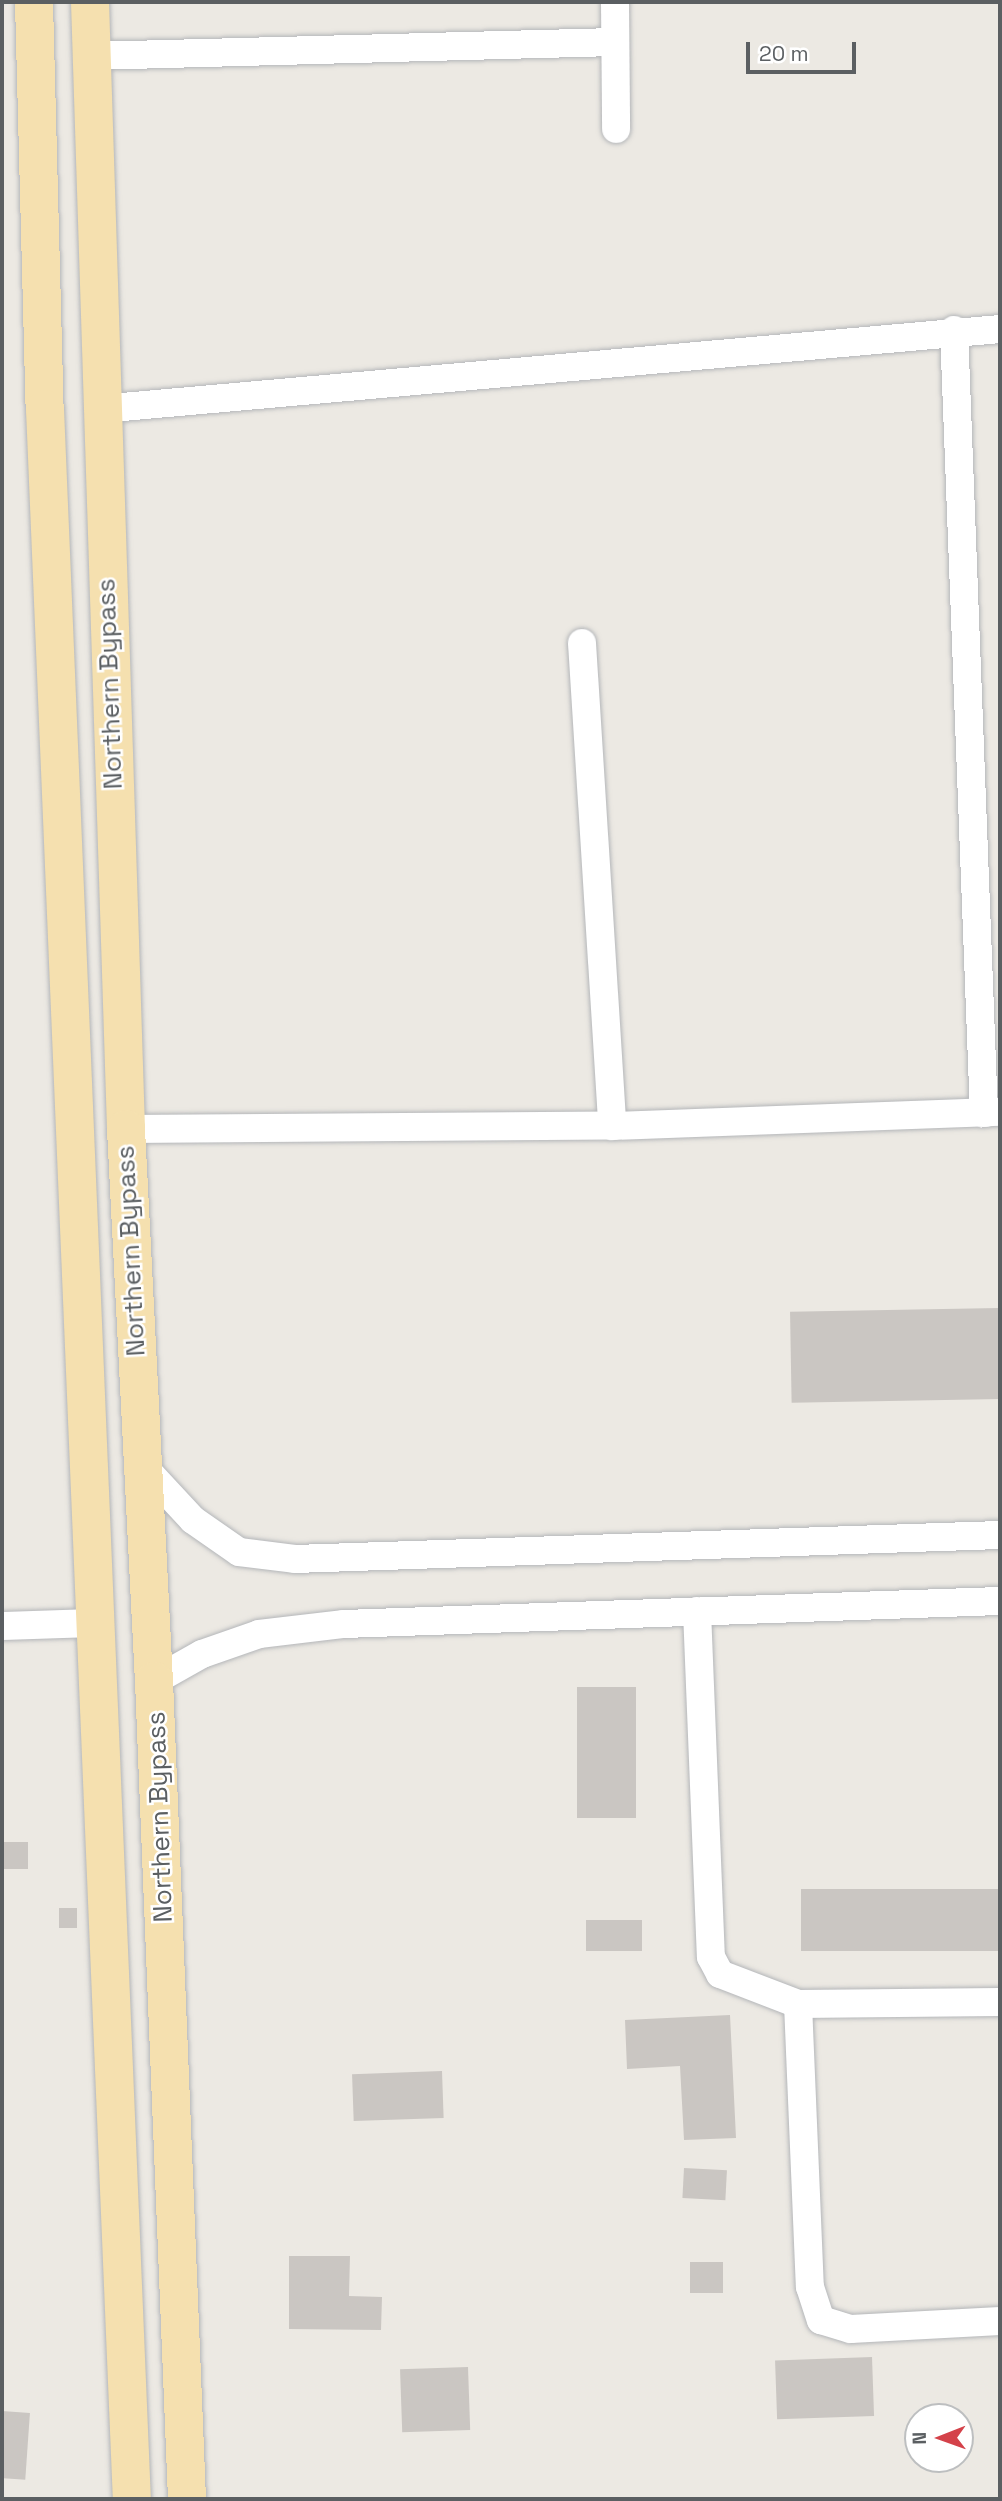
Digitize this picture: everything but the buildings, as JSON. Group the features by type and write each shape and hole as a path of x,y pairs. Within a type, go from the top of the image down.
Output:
{"main road":[{"name":"Northern Bypass","path":"34,2 66,917 132,2499"},
{"name":"Northern Bypass","path":"90,2 100,409 126,1129 154,1681 187,2499"},
{"path":"66,917 118,916"},
{"path":"125,2327 180,2327"}],"street":[{"path":"615,2 615,129"},
{"path":"91,57 615,41"},
{"path":"100,409 954,330 1000,329"},
{"path":"126,1129 612,1126 992,1112 954,330"},
{"path":"582,643 612,1126"},
{"path":"141,1464 193,1520 239,1552 295,1559 1000,1535"},
{"path":"154,1681 202,1654 259,1634 344,1624 1000,1601"},
{"path":"697,1611 711,1957 720,1974 798,2004 1000,2002"},
{"path":"2,1626 94,1623"},
{"path":"798,2004 810,2287 821,2320 851,2329 1000,2321"}]}
